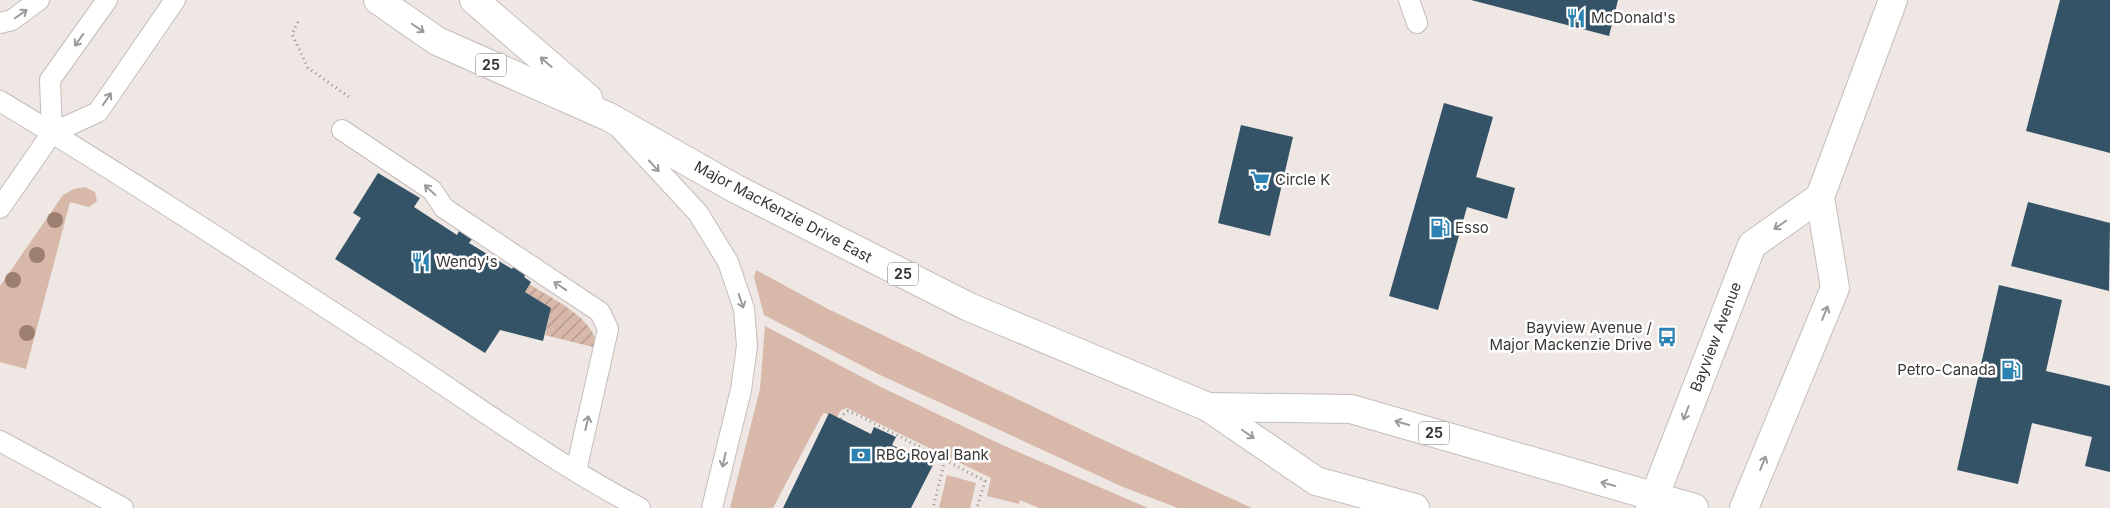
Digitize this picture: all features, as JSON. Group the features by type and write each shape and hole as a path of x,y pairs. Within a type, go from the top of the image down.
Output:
{"main road":[{"name":"Major MacKenzie Drive East","path":"378,0 437,41 610,117 736,189 969,307 1208,407 1316,481 1415,508"},
{"name":"Major MacKenzie Drive East","path":"474,0 610,117"},
{"path":"1744,508 1835,288 1820,197 1893,0"},
{"name":"Bayview Avenue","path":"1653,502 1752,245 1820,197"},
{"name":"Major MacKenzie Drive East","path":"1208,407 1350,409 1574,475 1653,502 1694,508"}],"lane":[{"path":"0,23 12,20 39,0"},
{"path":"52,133 50,80 107,0"},
{"path":"0,208 52,133 98,112 174,0"},
{"path":"1410,0 1417,23"},
{"path":"0,101 340,317 576,471 640,508"},
{"path":"610,117 698,214 728,262 744,309 747,346 741,390 712,508"},
{"path":"342,130 432,190 444,208 600,312 608,329 576,471"},
{"path":"0,441 123,508"}],"path":[{"path":"298,22 292,34 308,68 354,100"},
{"path":"841,419 848,411 985,480 977,508"},
{"path":"933,508 945,460"}],"shaded area":[{"path":"85,187 95,192 97,201 89,207 70,202 26,369 0,362 0,286 63,195 74,189"},
{"path":"756,270 828,309 1099,438 1252,508 1178,508 1123,487 878,374 764,315 754,277"},
{"path":"529,284 571,310 581,319 595,337 597,348 545,335 551,308 525,292"},
{"path":"765,326 881,387 1000,444 1148,508 1039,508 1020,500 1019,504 987,496 991,478 847,408 841,410 837,417 824,413 821,417 773,508 730,508 760,389"},
{"path":"947,475 976,483 970,508 939,508"}],"building":[{"name":"McDonald's","path":"1471,0 1618,0 1609,36"},
{"path":"2060,0 2110,0 2110,153 2026,131"},
{"path":"1444,103 1493,117 1476,177 1515,188 1507,219 1467,207 1438,310 1389,296"},
{"path":"1241,125 1293,137 1270,236 1218,223"},
{"name":"Wendy's","path":"378,173 420,198 414,207 457,235 459,231 472,239 469,243 512,269 514,266 526,273 524,277 531,282 525,292 551,308 543,341 500,330 485,353 335,259 361,218 353,213"},
{"path":"2028,202 2110,223 2109,291 2011,266"},
{"path":"1999,285 2062,300 2046,371 2110,386 2110,472 2085,466 2092,437 2032,423 2018,484 1957,470"},
{"name":"RBC Royal Bank","path":"829,413 871,434 874,427 896,437 892,445 933,465 911,508 783,508"}],"place":[{"name":"McDonald's","path":"1576,18"},
{"name":"Circle K","path":"1260,180"},
{"name":"Esso","path":"1440,228"},
{"name":"Wendy's","path":"421,262"},
{"name":"Bayview Avenue / Major Mackenzie Drive","path":"1667,337"},
{"name":"Petro-Canada","path":"2011,370"},
{"name":"RBC Royal Bank","path":"861,455"}]}
